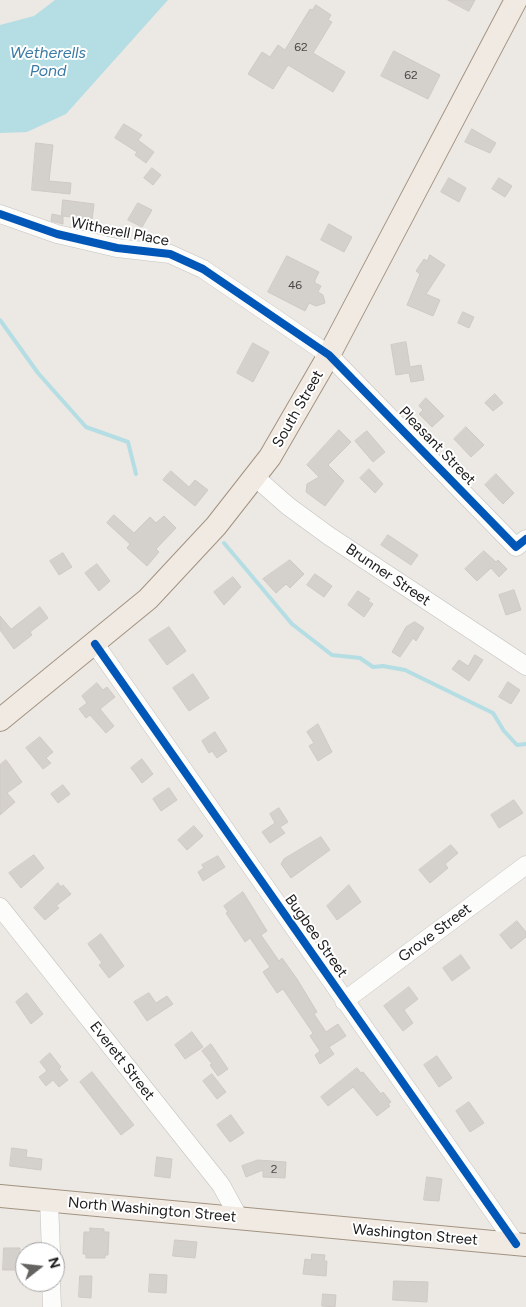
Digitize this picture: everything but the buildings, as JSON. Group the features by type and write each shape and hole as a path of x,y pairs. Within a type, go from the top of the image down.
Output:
{"main road":[{"name":"South Street","path":"0,720 95,644 170,577 216,526 255,477 284,435 329,355 516,0"},
{"name":"North Washington Street","path":"0,1196 238,1218 303,1226"},
{"name":"Washington Street","path":"303,1226 521,1244"}],"street":[{"name":"Witherell Place","path":"0,214 57,234 117,248 170,254 187,260 329,355"},
{"name":"Pleasant Street","path":"329,355 516,547 526,539"},
{"name":"Brunner Street","path":"255,477 288,506 322,530 526,666"},
{"name":"Bugbee Street","path":"95,644 344,1001 521,1244"},
{"name":"Grove Street","path":"344,1001 526,865"},
{"name":"Everett Street","path":"0,907 221,1185 238,1218"},
{"path":"49,1201 51,1242"},
{"path":"51,1292 52,1307"}],"water":[{"name":"Wetherells Pond","path":"55,0 168,0 66,114 27,132 0,133 0,25 34,16"}],"waterway":[{"path":"0,320 38,373 86,427 128,442 136,474"},
{"path":"224,543 292,624 332,655 360,658 373,667 383,666 405,670 493,713 504,731 517,745 526,744"}],"cycle path":[{"path":"0,214 57,234 117,248 170,254 203,269 329,355 516,547 526,539"},
{"path":"95,644 516,1244"}]}
